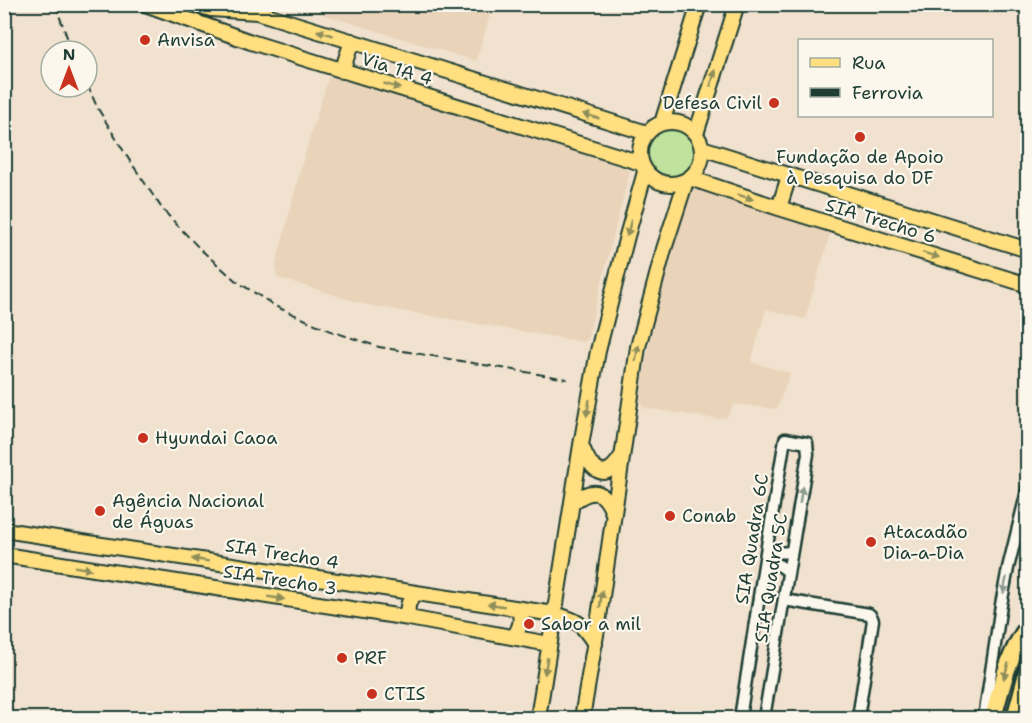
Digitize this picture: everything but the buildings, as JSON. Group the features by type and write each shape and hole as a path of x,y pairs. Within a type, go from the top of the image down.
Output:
{"highway":[{"path":"993,718 1010,656 1028,627"},
{"path":"1015,718 1028,670"}],"main road":[{"name":"Via 1A 4","path":"145,4 251,42 643,167"},
{"name":"Via 1A 4","path":"195,4 211,9 256,12 647,133"},
{"path":"662,123 699,4"},
{"path":"696,134 737,4"},
{"path":"342,71 352,41"},
{"path":"582,718 638,347 664,249 688,180 696,172 702,156 702,148 696,134 681,123 662,123 654,127 641,142 639,153 643,167 653,180 664,184 675,184 688,180"},
{"name":"SIA Trecho 6","path":"702,148 1028,250"},
{"path":"538,718 598,351 643,167"},
{"path":"779,208 789,176"},
{"name":"SIA Trecho 6","path":"688,180 1028,285"},
{"path":"581,445 589,464 603,472 615,466 623,453"},
{"path":"572,504 587,493 594,492 606,498 613,513"},
{"name":"SIA Trecho 4","path":"4,530 554,614 581,624 594,644"},
{"path":"10,556 22,551 24,538 21,532"},
{"path":"41,561 38,547 46,536"},
{"name":"SIA Trecho 3","path":"10,556 408,618 549,644"},
{"path":"408,618 408,603 416,592"},
{"path":"514,636 521,623 519,609"}],"street":[{"name":"SIA Quadra 5C","path":"764,718 808,454 807,443 785,439"},
{"name":"SIA Quadra 6C","path":"740,718 785,439"},
{"path":"984,718 1008,568 1028,487"},
{"path":"767,546 778,553 792,552"},
{"path":"764,567 777,564 788,572"},
{"path":"784,600 871,616 873,621 858,718"}],"shaded area":[{"path":"303,4 493,5 476,61 302,8"},
{"path":"329,76 630,170 587,340 584,342 367,305 277,276 276,265 303,160"},
{"path":"697,189 831,231 805,319 766,309 751,362 790,373 777,409 734,404 727,417 718,419 645,408 640,403 650,340 686,195 690,190"}],"green space":[{"path":"671,128 681,130 689,136 695,144 697,154 695,164 689,172 681,178 671,180 661,178 653,172 647,164 645,154 647,144 653,136 661,130"}],"railway":[{"path":"55,4 68,39"},
{"path":"94,99 126,155 163,210 200,249 236,281 277,307 331,331 379,347 567,379"}],"place":[{"name":"Anvisa","path":"145,40"},
{"name":"Defesa Civil","path":"774,103"},
{"name":"Fundação de Apoio à Pesquisa do DF","path":"860,137"},
{"name":"Hyundai Caoa","path":"143,438"},
{"name":"Agência Nacional de Águas","path":"100,511"},
{"name":"Conab","path":"670,516"},
{"name":"Atacadão Dia-a-Dia","path":"871,542"},
{"name":"Sabor a mil","path":"529,624"},
{"name":"PRF","path":"342,658"},
{"name":"CTIS","path":"372,694"}]}
